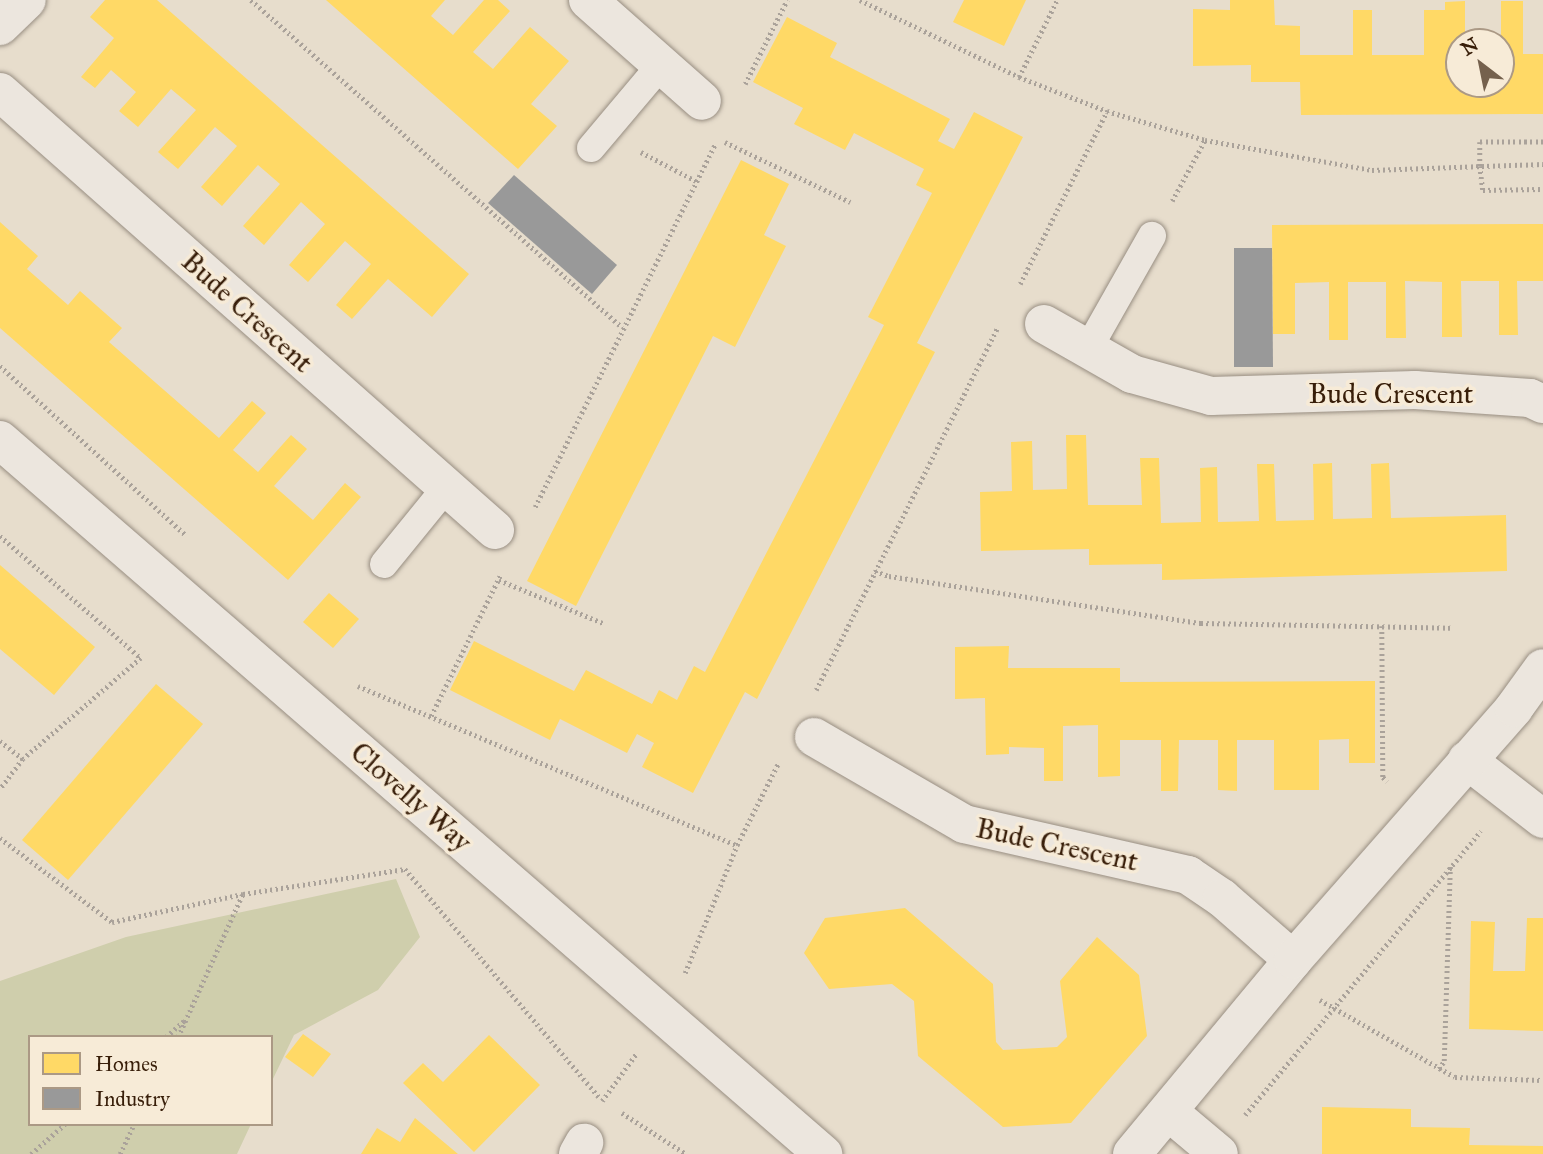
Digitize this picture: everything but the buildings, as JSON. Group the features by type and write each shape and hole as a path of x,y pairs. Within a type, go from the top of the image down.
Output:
{"street":[{"path":"0,26 27,0"},
{"path":"589,0 702,101"},
{"name":"Bude Crescent","path":"0,92 445,489 495,530"},
{"name":"Bude Crescent","path":"1044,324 1132,374 1211,396 1415,390 1530,398 1543,404"},
{"name":"Clovelly Way","path":"0,440 823,1154"},
{"path":"1132,1154 1288,966 1514,708 1543,668"},
{"name":"Bude Crescent","path":"799,744 964,824 1188,875 1222,898 1288,966"},
{"path":"1466,760 1543,819"},
{"path":"1169,1112 1217,1152"}],"lane":[{"path":"597,140 661,65"},
{"path":"1088,349 1152,236"},
{"path":"384,564 445,489"}],"path":[{"path":"251,0 622,327"},
{"path":"741,92 787,0"},
{"path":"860,0 1018,77 1107,111 1205,140 1372,170 1543,164"},
{"path":"1018,77 1057,0"},
{"path":"1016,292 1107,111"},
{"path":"534,509 718,138 850,202"},
{"path":"597,140 696,181"},
{"path":"1152,236 1205,140"},
{"path":"1543,142 1480,142 1483,190 1543,189"},
{"path":"815,692 998,327"},
{"path":"0,366 195,543"},
{"path":"0,536 141,659 23,759 0,789"},
{"path":"431,716 505,568"},
{"path":"875,571 889,576 1200,623 1451,628"},
{"path":"499,580 605,624"},
{"path":"1382,626 1383,777 1421,811"},
{"path":"350,683 737,845"},
{"path":"0,741 23,759"},
{"path":"683,978 737,845 799,744"},
{"path":"1217,1152 1450,865 1511,797"},
{"path":"0,838 112,922 243,894 405,869 603,1100 686,1154"},
{"path":"1439,1069 1444,1061 1450,865"},
{"path":"179,1035 243,894"},
{"path":"1288,966 1334,1009 1455,1077 1543,1080"},
{"path":"168,1035 187,1018"},
{"path":"581,1149 603,1100 642,1045"},
{"path":"31,1154 63,1126"},
{"path":"120,1154 133,1126"}],"green space":[{"path":"396,879 420,937 378,990 294,1035 273,1079 273,1035 28,1035 28,1126 250,1126 237,1154 0,1154 0,981 126,937"}]}
